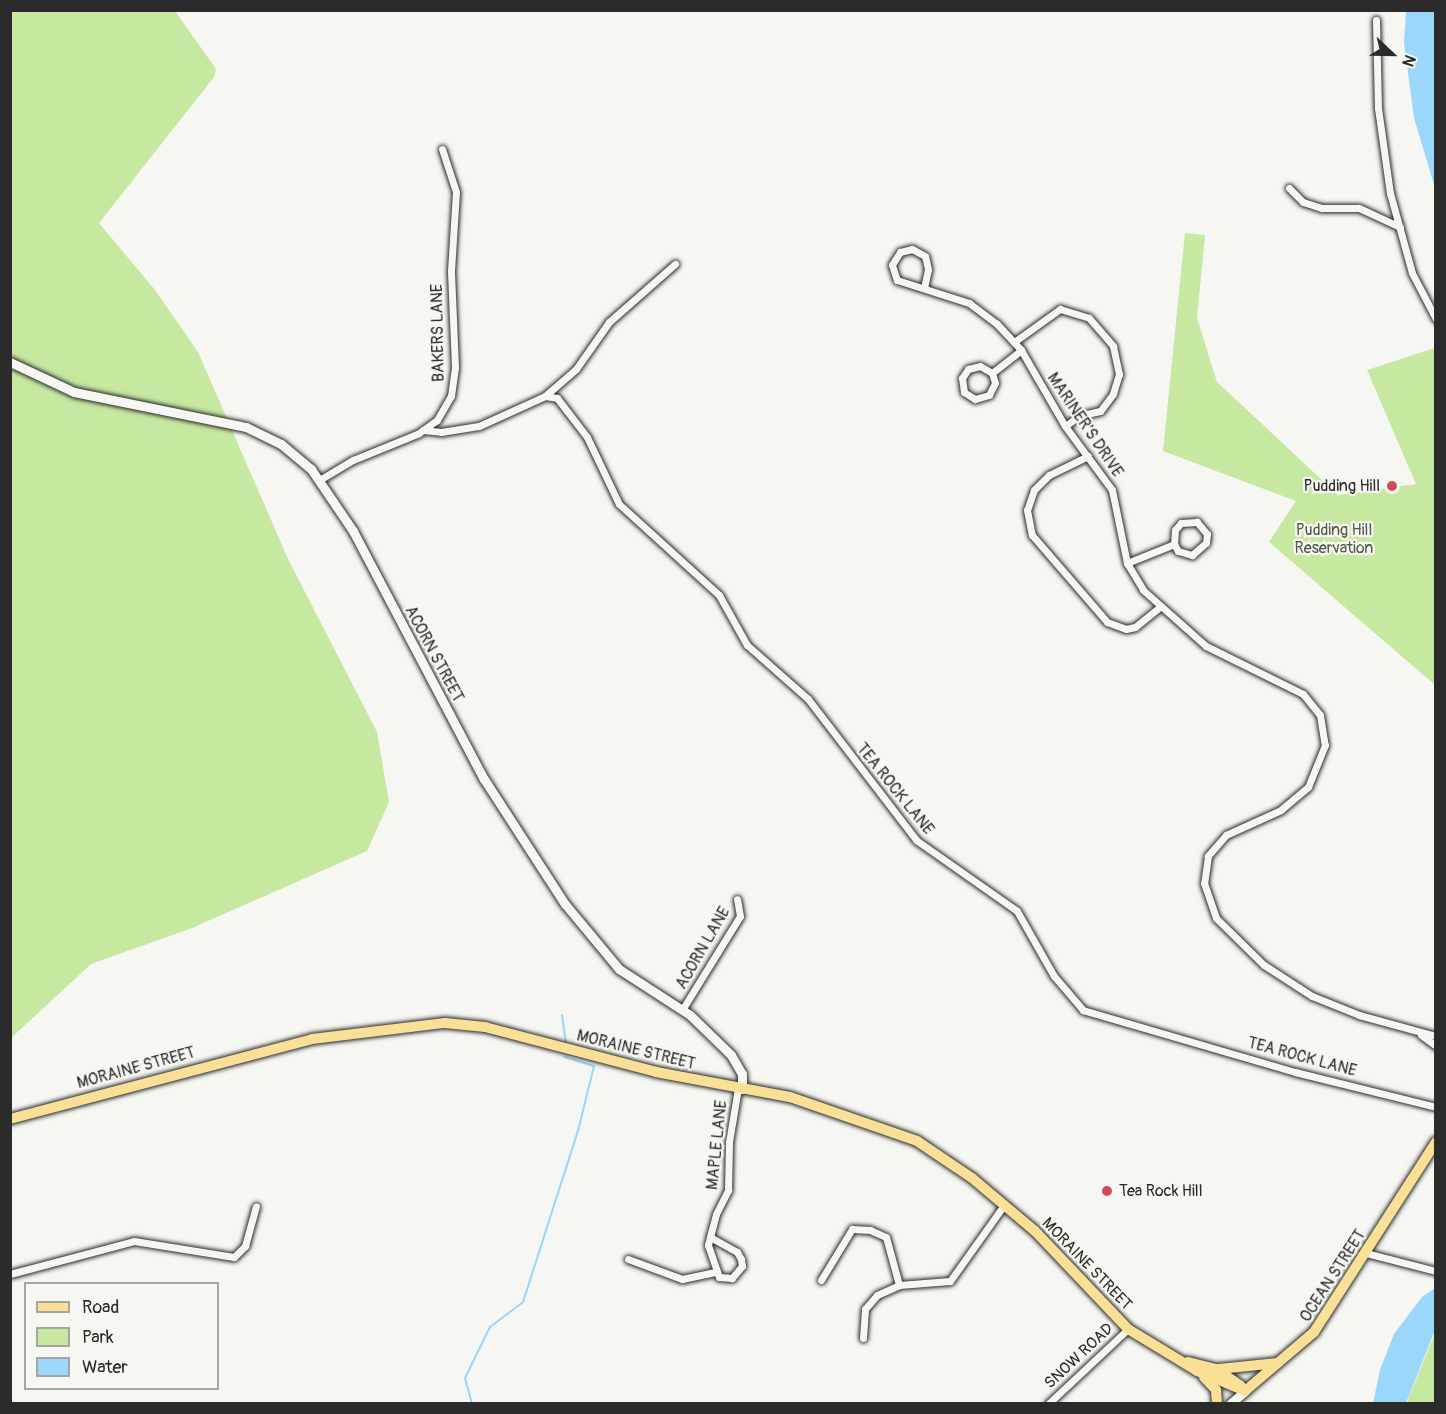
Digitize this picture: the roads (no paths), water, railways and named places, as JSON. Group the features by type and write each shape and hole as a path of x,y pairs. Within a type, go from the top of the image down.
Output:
{"main road":[{"name":"ACORN STREET","path":"10,362 82,394 246,427 290,450 321,479 353,531 484,779 565,904 619,969 682,1010 737,1063 742,1074 740,1088"},
{"name":"MORAINE STREET","path":"10,1119 288,1043 445,1023 484,1027 656,1072 790,1097 898,1132 946,1159 1004,1205 1068,1263 1128,1329 1197,1371 1245,1391"},
{"name":"OCEAN STREET","path":"1230,1404 1282,1362 1314,1332 1436,1142"},
{"name":"MORAINE STREET","path":"1179,1360 1216,1369 1245,1391"},
{"path":"1216,1369 1282,1362"},
{"path":"1197,1371 1214,1386 1217,1404"}],"street":[{"path":"1376,20 1379,122 1400,227 1412,273 1436,319"},
{"name":"BAKERS LANE","path":"321,479 353,460 423,430 444,411 455,377 451,271 456,192 442,148"},
{"path":"1289,188 1303,202 1322,208 1359,208 1400,227"},
{"name":"MARINER'S DRIVE","path":"924,288 928,269 925,256 912,249 900,252 892,265 897,280 969,303 1021,350 1065,426 1104,475 1117,503 1127,563 1143,590 1221,656 1296,690 1316,708 1324,726 1325,745 1320,765 1308,787 1291,804 1234,830 1212,848 1204,872 1209,906 1250,954 1295,987 1336,1007 1421,1035"},
{"path":"423,430 479,426 545,396 576,369 609,322 675,264"},
{"path":"1014,342 1060,309 1089,318 1113,346 1119,374 1113,394 1100,411 1079,416 1065,426"},
{"path":"992,373 1021,350"},
{"path":"980,366 992,373 995,383 989,395 975,399 964,392 962,378 968,369 980,366"},
{"name":"TEA ROCK LANE","path":"545,396 557,398 567,407 587,437 619,504 719,595 747,645 808,699 916,840 1017,911 1059,984 1083,1010 1295,1072 1436,1107"},
{"path":"1088,456 1049,475 1034,490 1027,510 1032,535 1043,553 1107,622 1126,629 1135,627 1161,606"},
{"path":"1197,522 1207,534 1206,543 1192,555 1178,551 1174,544 1174,530 1181,523 1197,522"},
{"path":"1127,563 1174,544"},
{"name":"ACORN LANE","path":"682,1010 740,916 737,899"},
{"path":"1421,1035 1436,1036"},
{"path":"1421,1035 1436,1046"},
{"name":"MAPLE LANE","path":"716,1272 709,1257 710,1237 716,1214 728,1190 730,1134 740,1088"},
{"path":"863,1338 865,1309 877,1295 899,1285 950,1281 1004,1205"},
{"path":"10,1274 134,1241 228,1257 240,1255 256,1206"},
{"path":"821,1280 852,1229 870,1230 886,1238 899,1285"},
{"path":"628,1259 682,1279 716,1272 723,1280 732,1278 742,1266 741,1259 737,1252 710,1237"},
{"path":"1366,1253 1436,1270"},
{"name":"SNOW ROAD","path":"1048,1404 1128,1329"}],"water":[{"path":"1406,11 1435,11 1435,188 1414,118 1404,42"},
{"path":"1435,1288 1435,1330 1406,1403 1373,1403 1380,1370 1394,1334 1422,1297"}],"waterway":[{"path":"562,1015 566,1042"},
{"path":"472,1404 465,1378 490,1327 523,1302 578,1131 594,1066 564,1057"}],"place":[{"name":"Pudding Hill","path":"1392,486"},
{"name":"Tea Rock Hill","path":"1107,1191"}],"park label":[{"name":"Pudding Hill Reservation","path":"1334,539"}]}
